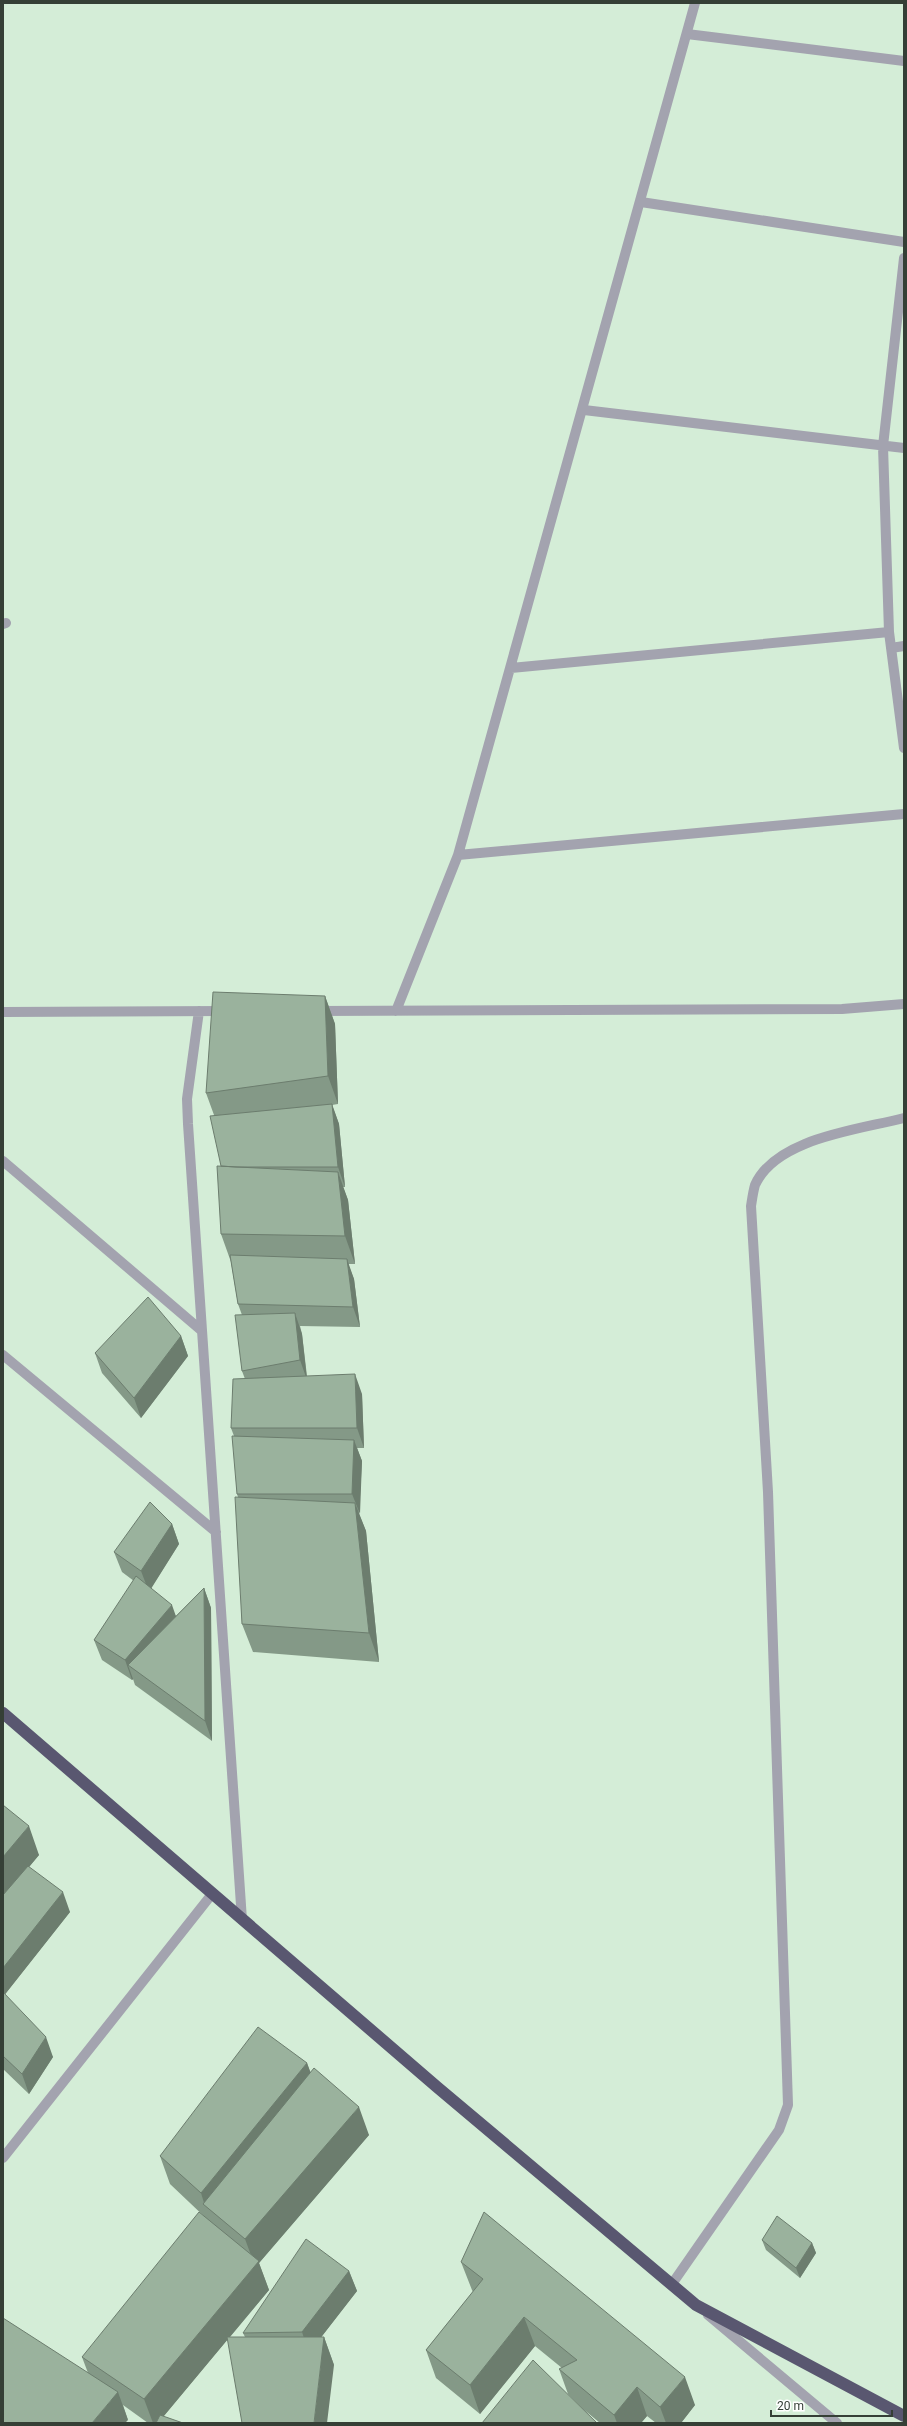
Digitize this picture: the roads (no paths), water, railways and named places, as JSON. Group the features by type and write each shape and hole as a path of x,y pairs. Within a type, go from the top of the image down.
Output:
{"highway":[{"path":"3,1713 242,1920 672,2284 696,2306 904,2416"}],"street":[{"path":"396,1011 458,855 584,410 696,3"},
{"path":"687,34 904,61"},
{"path":"641,202 904,242"},
{"path":"904,258 883,446 889,632 904,748"},
{"path":"584,410 904,448"},
{"path":"511,668 889,632"},
{"path":"891,648 904,646"},
{"path":"458,855 904,814"},
{"path":"310,1011 842,1009 904,1004"},
{"path":"199,1011 187,1098 242,1920"},
{"path":"3,1012 238,1011"},
{"path":"672,2284 779,2130 788,2105 768,1492 751,1206 755,1186 765,1169 781,1155 800,1144 904,1118"},
{"path":"3,1161 202,1331"},
{"path":"3,1355 216,1532"},
{"path":"3,2158 212,1894"},
{"path":"696,2306 837,2423"}]}
